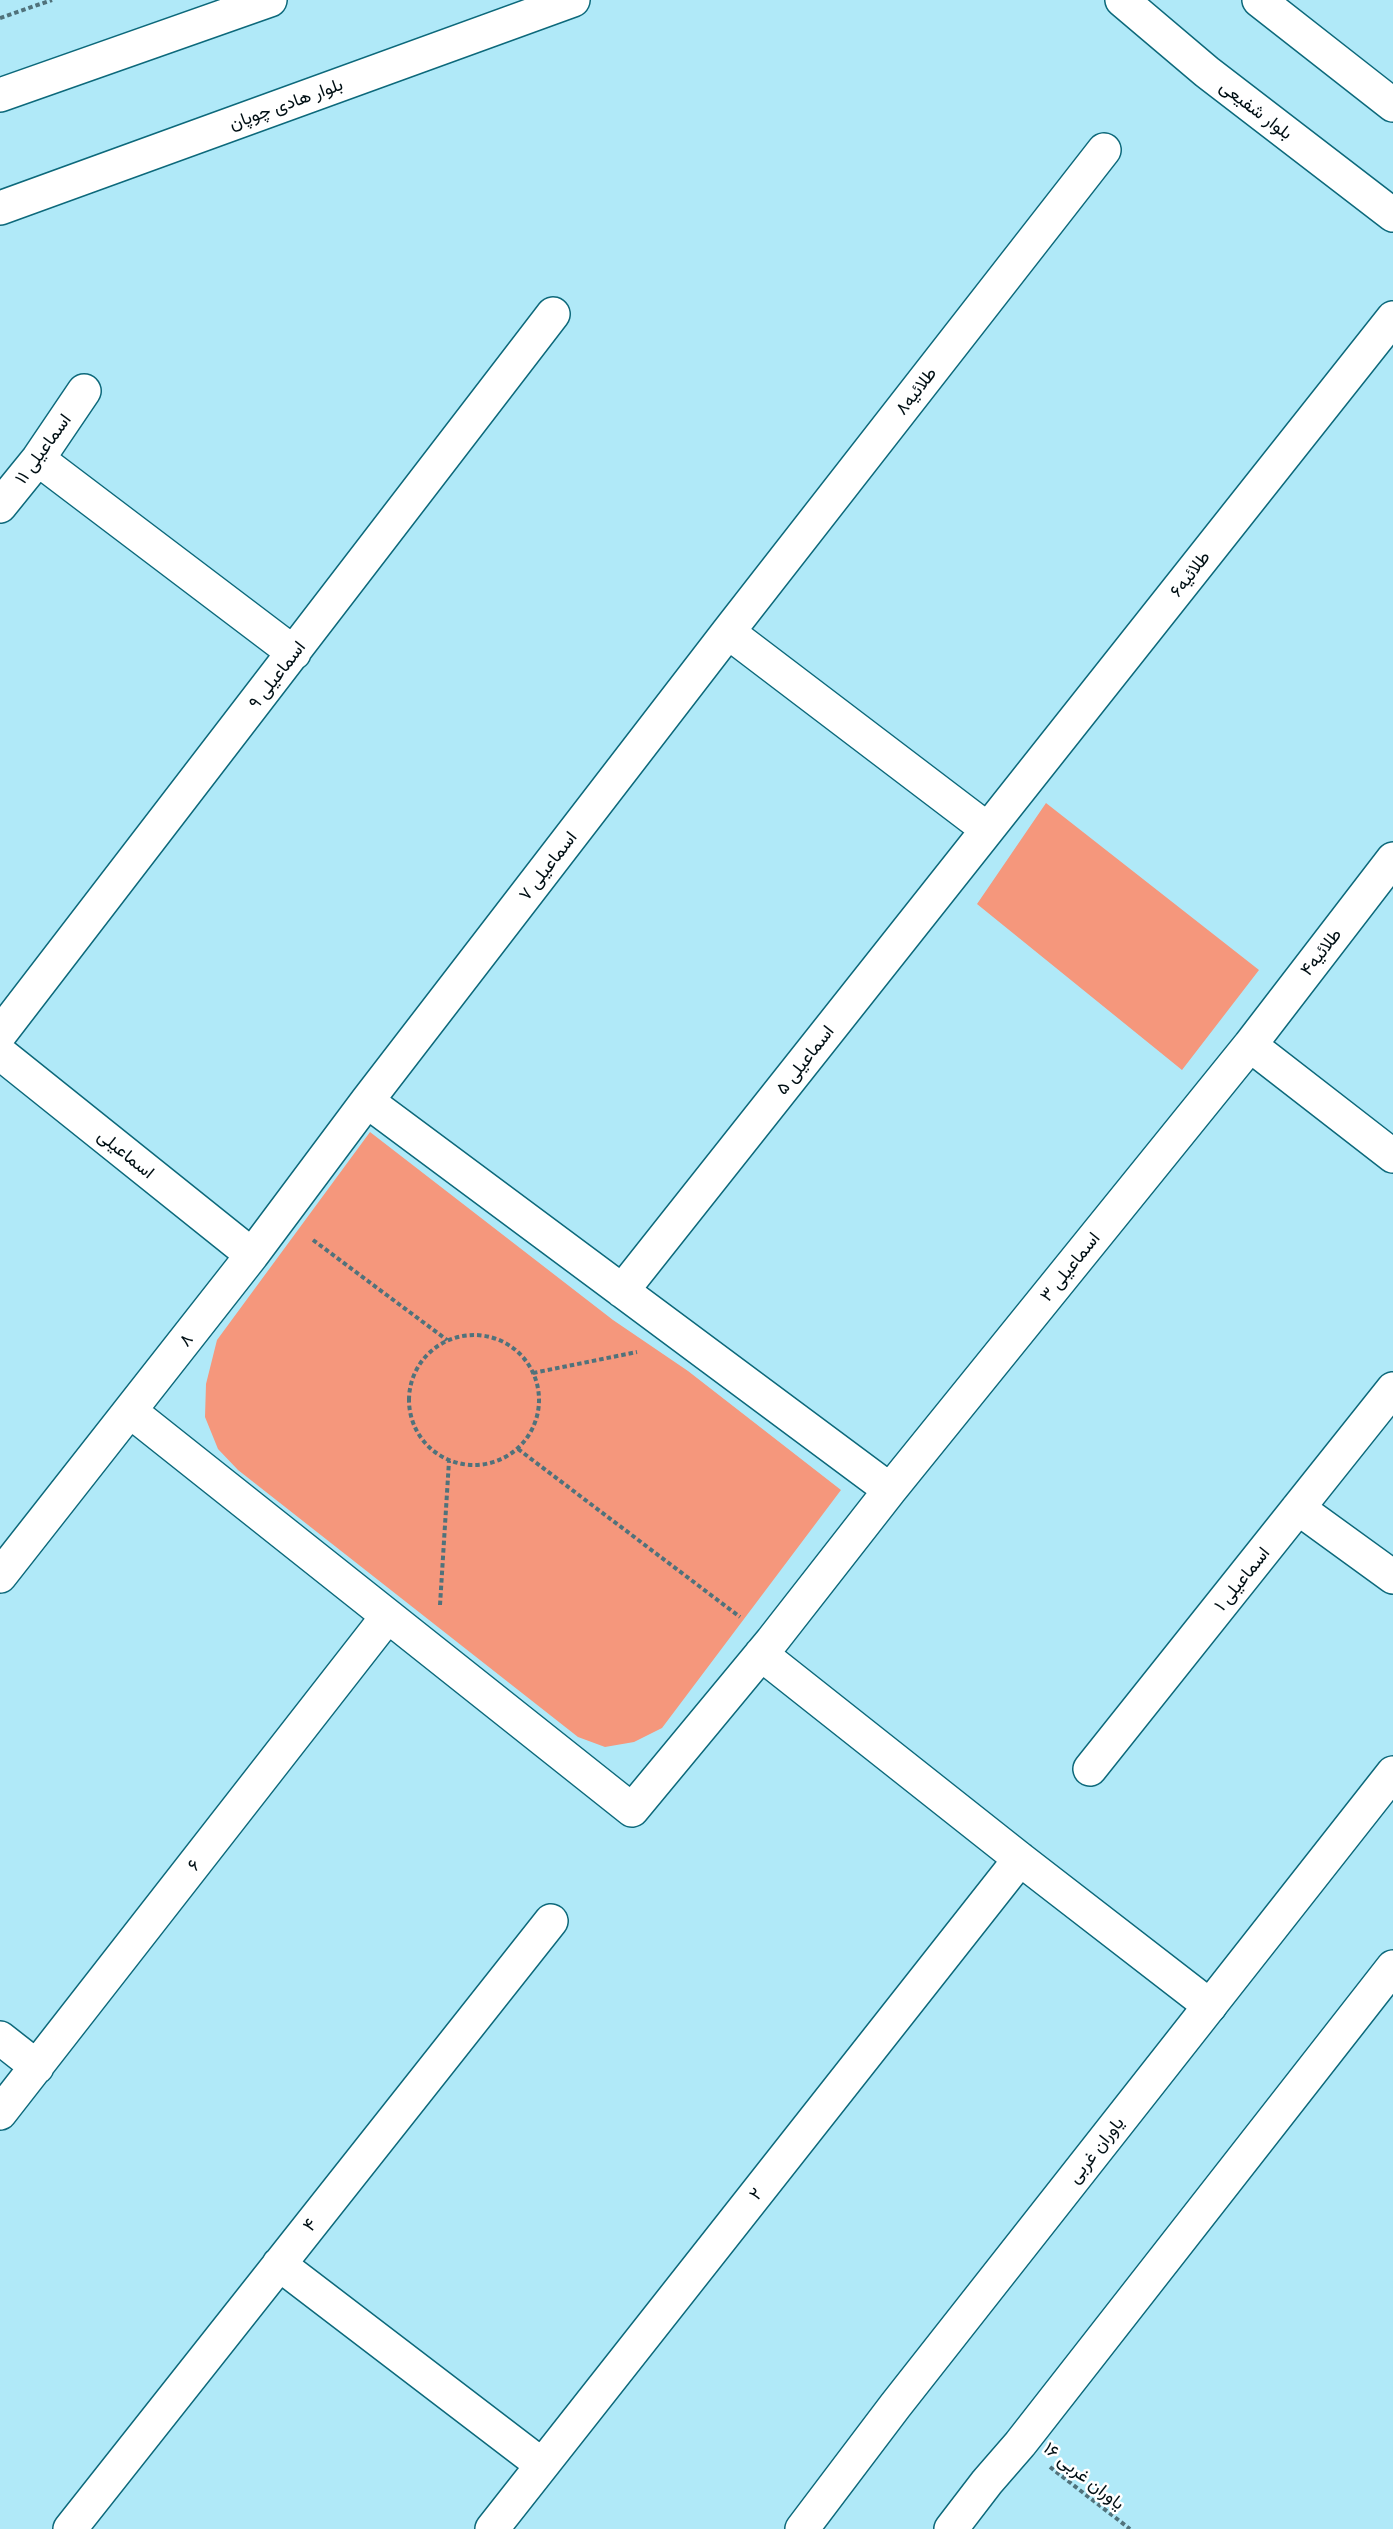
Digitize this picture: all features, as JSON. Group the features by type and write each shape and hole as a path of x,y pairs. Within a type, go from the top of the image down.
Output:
{"street":[{"path":"0,95 270,0"},
{"name":"بلوار هادی چوپان","path":"0,208 573,0"},
{"name":"بلوار شفیعی","path":"1122,0 1206,72 1393,215"},
{"path":"1261,0 1393,105"},
{"name":"طلائیه۸","path":"728,632 1104,150"},
{"name":"اسماعیلی ۹","path":"0,1034 553,314"},
{"name":"طلائیه۶","path":"987,829 1393,318"},
{"name":"اسماعیلی ۱۱","path":"0,506 38,459 84,391"},
{"path":"38,459 294,653"},
{"path":"728,632 987,829"},
{"name":"اسماعیلی ۷","path":"367,1101 728,632"},
{"name":"اسماعیلی ۵","path":"622,1291 987,829"},
{"name":"طلائیه۴","path":"1250,1045 1393,859"},
{"path":"1250,1045 1393,1156"},
{"name":"اسماعیلی ۳","path":"438,1654 632,1810 767,1647 890,1490 1250,1045"},
{"name":"اسماعیلی","path":"0,1053 252,1255"},
{"path":"367,1101 890,1490"},
{"name":"۸","path":"0,1576 282,1217 367,1101"},
{"name":"اسماعیلی ۱","path":"1090,1769 1393,1389"},
{"path":"130,1411 387,1617 438,1654"},
{"path":"1298,1508 1393,1577"},
{"name":"۶","path":"0,2113 387,1617"},
{"path":"767,1647 1020,1859 1210,2006"},
{"name":"یاوران غربی","path":"802,2529 902,2397 1210,2006 1389,1787"},
{"name":"۲","path":"492,2529 1020,1859"},
{"name":"۴","path":"70,2529 551,1921"},
{"path":"951,2529 1393,1967"},
{"path":"0,2038 37,2067"},
{"path":"279,2265 542,2465"}],"path":[{"path":"0,18 52,0"},
{"path":"282,1217 447,1340"},
{"path":"468,1334 490,1336 510,1345 526,1359 533,1372 539,1399 537,1421 526,1440 511,1455 492,1464 470,1466 449,1461 431,1450 417,1433 409,1412 409,1390 416,1370 429,1353 447,1340 468,1334"},
{"path":"533,1372 691,1342"},
{"path":"518,1449 767,1647"},
{"path":"438,1654 449,1461"},
{"name":"۱۶ یاوران غربی","path":"1020,2444 1130,2529"}],"shaded area":[{"path":"1046,803 1259,970 1182,1070 977,904"},
{"path":"370,1132 613,1320 688,1371 841,1490 662,1728 634,1742 605,1747 578,1737 238,1470 218,1449 205,1417 206,1384 217,1340"}]}
